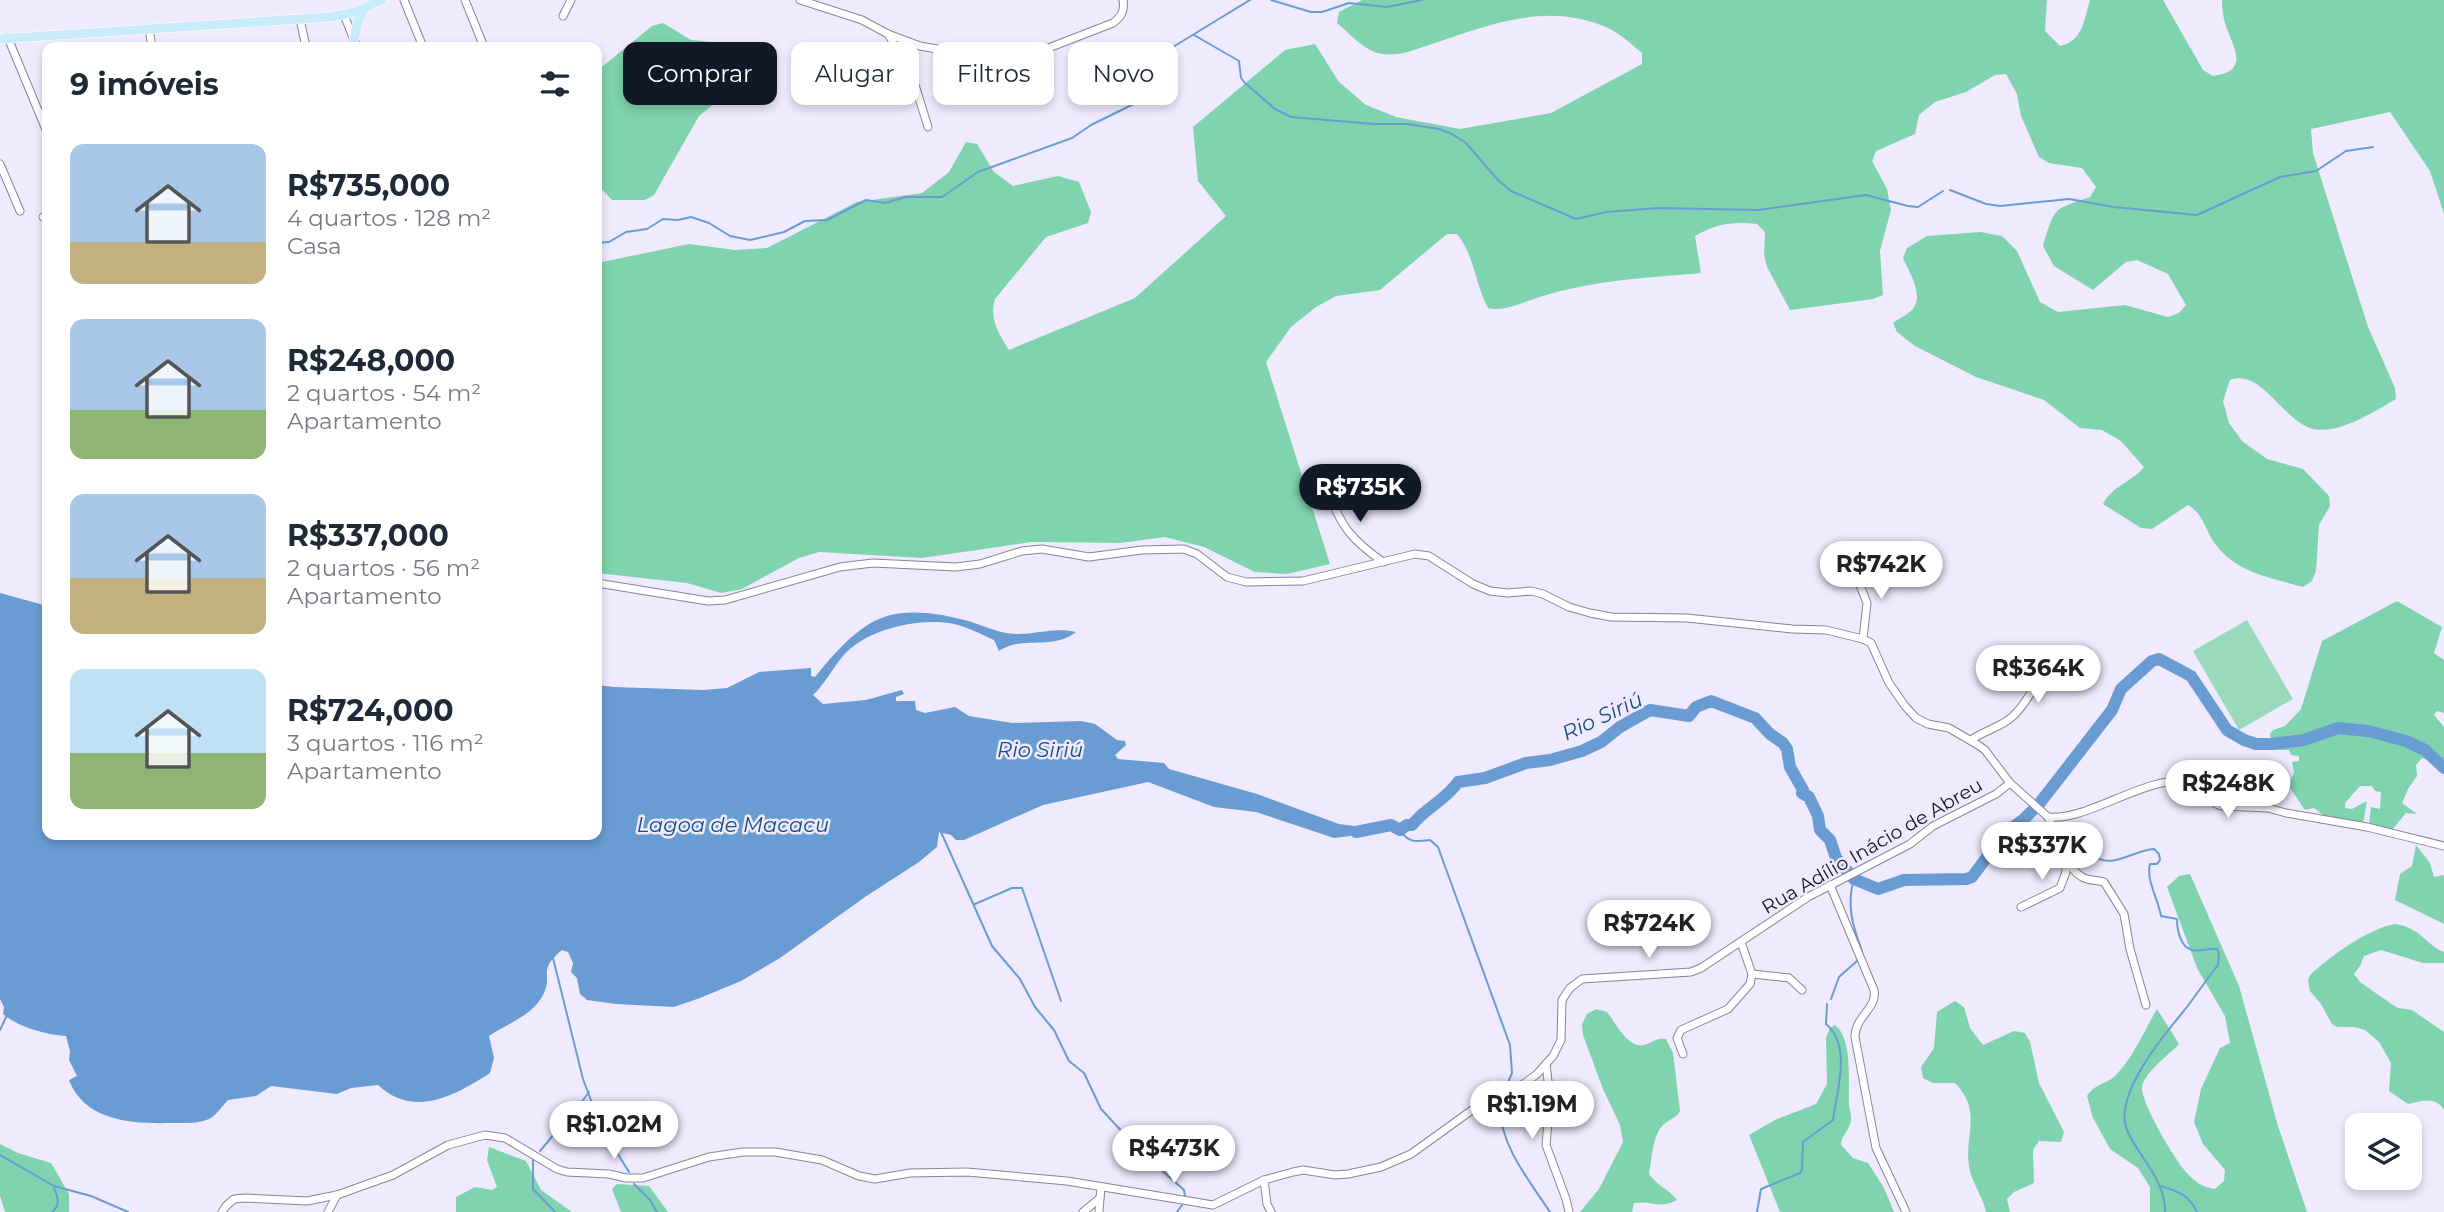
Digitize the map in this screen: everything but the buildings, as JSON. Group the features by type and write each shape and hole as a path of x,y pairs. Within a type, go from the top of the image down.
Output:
{"main road":[{"path":"4,38 344,15 365,9 382,0"},
{"path":"356,42 358,21 365,9"}],"street":[{"path":"404,0 421,42"},
{"path":"465,0 482,42"},
{"path":"563,16 571,0"},
{"path":"800,0 862,20 888,34 920,46 1003,61 1016,59 1113,23 1120,18 1124,0"},
{"path":"344,15 355,42"},
{"path":"300,19 305,42"},
{"path":"149,29 151,42"},
{"path":"888,34 911,72 928,127"},
{"path":"4,38 42,121"},
{"path":"0,164 19,211"},
{"path":"1329,493 1336,514 1347,531 1383,562"},
{"path":"602,584 708,601 725,600 840,567 873,563 956,567 980,564 1022,551 1042,549 1089,556 1184,550 1197,554 1227,577 1246,582 1303,581 1415,554 1429,556 1490,592 1531,591 1569,607 1611,617 1687,618 1826,630 1863,639 1871,643 1889,683 1916,718 1928,724 1949,728 1985,750 2010,783 2048,817 2065,856 2080,876 2104,883 2121,908 2146,1005"},
{"path":"1854,570 1867,603 1863,639"},
{"path":"1971,740 2014,715 2041,678 2054,666 2079,660 2088,652"},
{"path":"2048,817 2074,813 2162,784 2185,782 2193,784 2215,804 2221,806 2268,808 2378,829 2444,846"},
{"name":"Rua Adílio Inácio de Abreu","path":"222,1212 234,1199 307,1201 337,1195 393,1175 448,1145 485,1135 505,1138 557,1169 626,1178 643,1178 709,1157 743,1152 775,1152 822,1160 875,1180 909,1173 967,1172 1040,1178 1213,1205 1265,1180 1303,1170 1348,1174 1381,1167 1411,1154 1479,1105 1525,1083 1546,1064 1561,1040 1562,1000 1575,983 1592,976 1692,972 1741,943 1808,897 1910,844 1933,826 1996,794 2010,783"},
{"path":"2021,906 2060,888 2066,872 2065,856"},
{"path":"1830,885 1874,990 1874,1002 1858,1021 1855,1037 1876,1147 1906,1212"},
{"path":"1683,1054 1677,1038 1681,1030 1728,1009 1750,985 1752,974 1741,943"},
{"path":"1752,974 1789,978 1802,990"},
{"path":"1546,1064 1550,1098 1546,1145 1569,1212"},
{"path":"1265,1180 1267,1203 1272,1212"},
{"path":"1099,1212 1101,1187"},
{"path":"328,1212 337,1195"},
{"path":"1083,1212 1100,1198"}],"green space":[{"path":"1362,0 2047,0 2045,31 2060,46 2074,40 2078,35 2090,0 2163,0 2203,70 2213,76 2225,73 2236,63 2222,0 2444,0 2444,214 2430,171 2390,112 2311,129 2313,153 2368,327 2395,388 2396,399 2343,426 2320,430 2300,423 2261,387 2241,378 2230,380 2223,401 2229,423 2242,441 2267,459 2303,469 2329,496 2330,506 2319,525 2316,571 2312,581 2303,587 2267,577 2234,562 2216,545 2201,518 2188,505 2152,529 2141,528 2103,504 2112,493 2144,467 2121,441 2102,430 2080,428 2044,400 1976,377 1915,346 1897,332 1893,323 1912,310 1917,298 1915,284 1903,258 1907,248 1927,236 1981,232 2002,236 2017,251 2040,302 2058,312 2125,305 2168,317 2179,313 2186,305 2168,274 2137,260 2126,262 2093,290 2054,266 2043,246 2053,217 2061,208 2090,197 2096,187 2082,168 2049,163 2039,157 2021,116 2017,94 2006,74 1995,75 1966,92 1935,102 1919,115 1915,134 1876,151 1872,161 1887,189 1891,210 1880,251 1883,295 1873,299 1790,310 1767,267 1764,255 1765,232 1757,224 1740,223 1717,226 1695,236 1701,273 1620,280 1580,287 1501,309 1488,308 1463,242 1457,234 1447,234 1380,290 1336,296 1316,307 1291,327 1266,362 1330,564 1287,574 1255,572 1204,547 1165,537 1121,543 1032,542 922,558 819,552 799,558 742,589 721,593 687,583 602,574 602,262 689,244 735,250 767,248 857,202 922,193 949,172 966,142 977,144 994,172 1013,186 1058,176 1079,182 1091,212 1088,223 1046,237 995,299 994,320 1009,350 1135,298 1226,216 1198,181 1193,127 1285,50 1315,44 1339,82 1366,105 1396,117 1460,129 1551,113 1642,64 1642,53 1612,30 1589,21 1544,16 1499,23 1404,53 1382,54 1365,47 1337,23 1339,12"},
{"path":"663,23 691,40 713,42 632,42 652,26"},
{"path":"623,50 623,105 712,105 699,116 654,195 645,200 612,200 602,189 602,67"},
{"path":"2397,601 2442,627 2434,653 2444,660 2444,713 2437,711 2434,715 2444,727 2444,773 2437,763 2422,758 2416,765 2417,776 2402,803 2417,814 2406,813 2392,830 2369,824 2371,807 2380,809 2381,792 2375,791 2372,786 2360,786 2345,803 2345,808 2352,809 2367,801 2363,824 2324,816 2314,808 2305,810 2288,785 2294,773 2292,762 2299,761 2299,756 2291,755 2289,750 2272,750 2270,734 2273,730 2285,726 2301,709 2322,641"},
{"path":"2247,620 2293,699 2239,730 2193,651"},
{"path":"2416,845 2430,863 2434,877 2444,875 2444,924 2395,900 2400,874 2412,866"},
{"path":"2190,874 2239,986 2278,1126 2307,1212 2150,1212 2150,1187 2138,1168 2110,1149 2093,1118 2087,1096 2120,1070 2157,1009 2179,1044 2151,1071 2143,1083 2142,1089 2148,1108 2168,1146 2191,1177 2200,1184 2215,1189 2224,1181 2225,1170 2203,1144 2194,1122 2201,1089 2220,1048 2230,1043 2225,1016 2197,968 2167,887 2179,876"},
{"path":"2395,924 2411,929 2444,952 2444,963 2423,963 2381,950 2364,956 2354,974 2360,982 2393,1005 2412,1010 2444,1032 2444,1110 2432,1101 2408,1104 2389,1091 2391,1063 2379,1042 2365,1030 2332,1024 2310,991 2310,975 2328,960 2361,937"},
{"path":"1955,1001 1964,1007 1970,1028 1983,1045 2014,1031 2025,1033 2030,1042 2039,1083 2064,1132 2061,1142 2039,1141 2033,1150 2034,1183 2014,1192 2007,1199 2010,1212 1986,1212 1972,1178 1968,1154 1971,1123 1968,1104 1963,1094 1955,1083 1933,1083 1923,1078 1921,1067 1934,1048 1937,1012"},
{"path":"1596,1009 1607,1012 1633,1043 1644,1045 1657,1039 1666,1039 1673,1053 1680,1111 1659,1130 1649,1174 1677,1200 1671,1203 1634,1203 1632,1212 1580,1212 1599,1189 1623,1142 1620,1125 1583,1035 1582,1024 1587,1014"},
{"path":"1835,1025 1845,1040 1849,1074 1851,1116 1841,1145 1853,1158 1868,1163 1884,1188 1894,1212 1780,1212 1749,1135 1775,1120 1816,1104 1827,1084 1826,1038 1830,1028"},
{"path":"0,1144 18,1153 51,1163 69,1194 69,1212 5,1212 0,1196"},
{"path":"489,1147 526,1161 541,1190 572,1212 456,1212 456,1197 475,1187 492,1190 497,1187 487,1160"},
{"path":"617,1184 649,1186 668,1212 621,1212 612,1189"}],"water":[{"name":"Lagoa de Macacu","path":"0,593 42,605 42,840 602,840 602,686 703,690 727,688 759,672 811,668 811,676 815,677 837,651 864,627 884,617 912,613 966,620 1006,633 1058,630 1076,632 1057,641 1017,644 999,651 994,640 954,624 926,622 894,627 853,647 813,695 823,704 866,700 902,690 904,694 896,697 896,701 915,701 916,710 925,713 955,707 969,716 1012,723 1081,721 1095,724 1117,740 1125,741 1126,745 1115,755 1118,759 1164,763 1169,769 1257,794 1339,824 1370,828 1358,835 1334,838 1256,812 1214,807 1148,782 1043,805 964,840 956,840 951,835 939,832 937,847 919,862 780,958 741,981 674,1007 587,1000 580,994 577,978 571,972 573,963 568,952 562,950 547,968 546,988 539,1002 526,1014 489,1036 494,1058 490,1073 449,1095 420,1102 406,1101 378,1085 351,1088 337,1094 271,1086 256,1096 228,1100 212,1117 200,1122 142,1123 112,1118 86,1105 76,1094 69,1080 77,1076 69,1060 70,1051 66,1036 33,1030 16,1023 3,1014 4,1007 0,999"}],"waterway":[{"path":"602,243 609,242 626,232 647,229 663,219 691,217 709,223 730,236 750,240 784,232 805,221 827,220 866,200 885,203 906,197 942,197 978,172 1072,138 1091,125 1150,96 1157,86 1159,65 1168,50 1250,0"},
{"path":"1271,0 1311,12 1322,12 1349,3 1387,7 1422,0"},
{"path":"1194,35 1239,61 1241,78 1245,83 1275,109 1291,117 1407,124 1439,129 1466,143 1511,191 1576,219 1606,212 1658,208 1758,210 1866,195 1918,207 1943,191"},
{"path":"1950,190 1986,204 2000,206 2069,199 2114,207 2197,215 2280,177 2316,171 2346,151 2373,147"},
{"name":"Rio Siriú","path":"1356,832 1391,825 1400,830 1412,825 1458,782 1485,778 1526,763 1582,751 1601,742 1620,727 1650,710 1689,716 1696,707 1711,701 1755,718 1783,743 1802,793 1809,797 1818,816 1820,830 1830,840 1836,858 1854,879 1878,889 1904,880 1966,879 1972,877 2005,833 2039,804 2112,710 2121,689 2152,661 2159,659 2191,676 2227,730 2244,740 2256,744 2271,744 2304,740 2338,728 2368,731 2406,741 2425,750 2444,768"},
{"path":"1400,830 1409,839 1430,840 1438,847 1510,1045 1512,1073 1506,1087"},
{"path":"941,832 992,946 1020,979 1035,1007 1054,1030 1069,1061 1084,1073 1101,1109 1141,1152 1184,1190 1185,1196"},
{"path":"1996,845 2030,837 2052,838"},
{"path":"2060,838 2087,854 2109,861 2154,849 2160,860 2157,864 2150,864 2149,870 2161,916 2177,919 2180,937 2188,948 2217,949 2219,954 2218,965 2152,1051 2133,1084 2127,1101 2127,1130 2157,1179 2165,1212"},
{"path":"1854,879 1852,916 1862,951"},
{"path":"975,904 1012,888 1022,888 1061,1001"},
{"path":"553,958 583,1079 601,1127 629,1172"},
{"path":"1831,999 1839,977 1857,961"},
{"path":"1757,1212 1761,1189 1800,1173 1803,1142 1833,1120 1841,1056 1834,1033 1826,1024 1827,1004"},
{"path":"0,1030 7,1015"},
{"path":"540,1151 561,1126 563,1115 578,1107 589,1092"},
{"path":"1508,1097 1500,1106 1501,1121 1510,1149 1550,1212"},
{"path":"0,1155 54,1186 91,1196 128,1212"},
{"path":"533,1160 533,1189 555,1212"},
{"path":"634,1184 650,1200 657,1212"},
{"path":"2161,1186 2182,1194 2197,1212"},
{"path":"52,1212 58,1204 54,1188"},
{"path":"1177,1212 1182,1205"}]}
